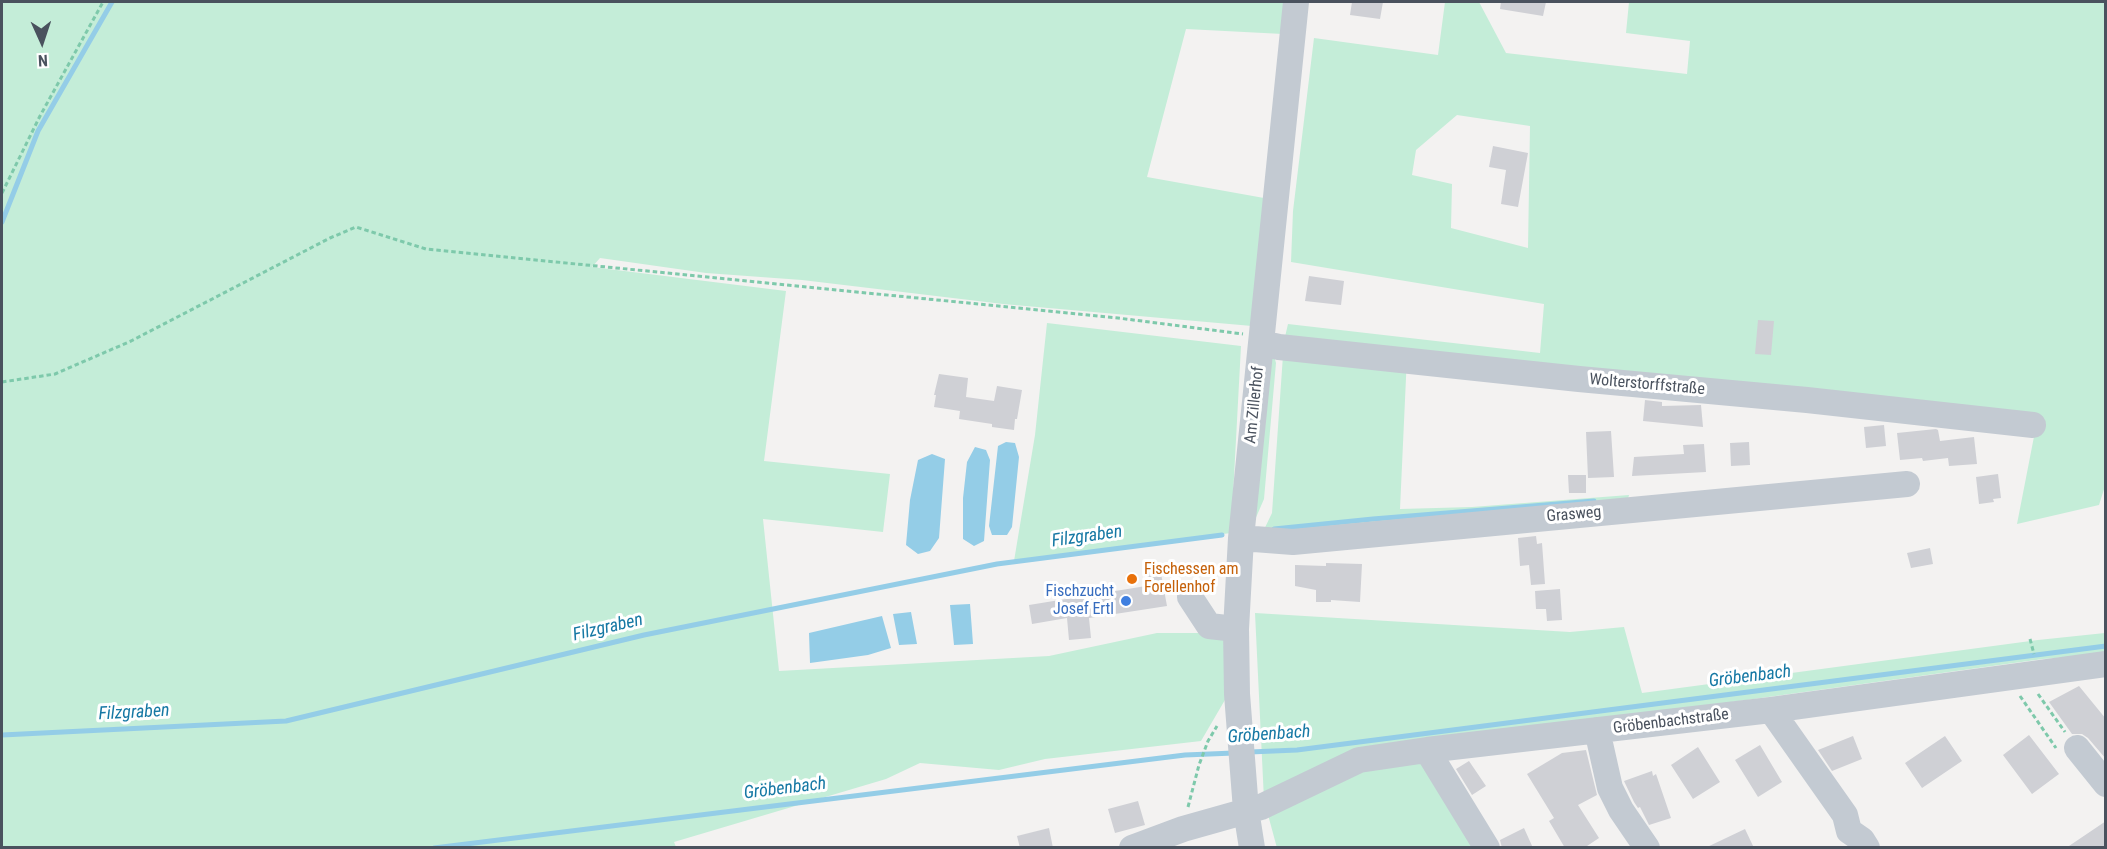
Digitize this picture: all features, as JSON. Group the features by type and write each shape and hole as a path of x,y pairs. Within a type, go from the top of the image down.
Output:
{"street":[{"name":"Am Zillerhof","path":"1252,848 1246,810 1237,694 1236,629 1241,538 1296,2"},
{"name":"Wolterstorffstraße","path":"1262,340 1290,348 1579,380 1807,400 2033,425"},
{"name":"Grasweg","path":"1241,538 1293,542 1907,483"},
{"path":"1190,597 1209,626 1236,629"},
{"name":"Gröbenbachstraße","path":"1132,848 1183,829 1261,807 1359,760 1771,710 2106,664"},
{"path":"1771,710 1845,815 1849,831 1862,840 1867,848"},
{"path":"1597,730 1611,788 1621,810 1647,848"},
{"path":"1428,750 1487,848"},
{"path":"2069,751 2106,784"}],"path":[{"path":"2,193 40,116 103,2"},
{"path":"2,382 55,374 130,340 356,227 426,249 1118,318 1262,340"},
{"path":"2038,672 2038,696 2069,751"},
{"path":"2006,676 2069,751"},
{"path":"1183,829 1198,765 1208,741"}],"green space":[{"path":"2,2 1286,2 1283,34 1186,29 1147,177 1264,198 1252,326 1003,304 802,280 706,273 600,258 592,267 786,291 764,461 890,474 883,532 763,519 779,671 1049,656 1157,633 1227,633 1229,693 1201,741 1045,759 999,770 920,763 886,779 674,842 676,847 2,848"},
{"path":"1445,2 1479,2 1506,53 1687,74 1690,41 1626,33 1629,2 2105,2 2106,483 2099,505 2017,524 2038,416 1407,356 1400,509 1472,507 1629,495 1627,503 1260,538 1272,513 1284,341 1288,324 1540,353 1544,304 1291,262 1293,211 1314,38 1438,55","holes":["1457,115 1530,126 1528,248 1451,228 1452,184 1412,175 1416,150"]},
{"path":"1047,323 1241,346 1231,533 1014,561 1035,435"},
{"path":"1274,356 1276,363 1264,499 1251,529 1266,363"},
{"path":"1255,613 1570,632 1624,627 1642,693 2105,633 2106,654 2043,659 1421,745 1478,847 1277,848 1264,800"}],"water":[{"path":"1006,442 1015,443 1019,457 1012,527 1007,535 992,535 989,526 998,446"},
{"path":"975,447 986,450 990,460 984,541 974,546 963,539 963,498 967,462"},
{"path":"932,454 945,459 939,538 930,551 918,554 906,545 910,500 918,460"},
{"path":"970,604 973,644 954,645 950,605"},
{"path":"911,612 917,644 899,645 893,614"},
{"path":"882,616 891,648 868,655 810,663 809,633"}],"building":[{"path":"1352,2 1383,2 1380,19 1350,15"},
{"path":"1501,2 1546,2 1543,16 1500,9"},
{"path":"1493,146 1528,153 1518,207 1501,204 1506,170 1489,167"},
{"path":"1309,276 1344,281 1341,305 1305,301"},
{"path":"1758,320 1774,321 1771,355 1755,354"},
{"path":"939,374 968,378 966,397 994,401 997,386 1022,390 1014,430 959,419 960,411 934,407"},
{"path":"1645,400 1662,402 1662,406 1701,405 1703,427 1643,421"},
{"path":"1884,425 1886,446 1866,448 1864,427"},
{"path":"1936,429 1940,441 1974,437 1977,464 1949,466 1948,458 1923,461 1922,458 1900,460 1897,433"},
{"path":"1611,431 1614,477 1588,478 1586,432"},
{"path":"1749,442 1750,465 1731,466 1730,443"},
{"path":"1704,444 1706,472 1632,476 1634,457 1684,454 1683,445"},
{"path":"1998,474 2001,498 1993,499 1994,502 1979,504 1976,477"},
{"path":"1568,475 1586,475 1586,493 1569,493"},
{"path":"1536,536 1537,544 1542,543 1545,584 1531,585 1529,565 1520,566 1518,538"},
{"path":"1930,548 1933,564 1911,568 1907,553"},
{"path":"1326,563 1362,564 1360,602 1331,600 1331,602 1316,602 1316,590 1295,586 1295,565 1326,566"},
{"path":"1160,568 1167,606 1089,618 1091,638 1069,640 1067,618 1032,624 1029,605 1146,586 1143,571"},
{"path":"1560,589 1562,620 1547,621 1546,609 1536,609 1535,591"},
{"path":"2079,686 2106,719 2106,759 2088,738 2082,734 2072,734 2049,702"},
{"path":"2029,735 2059,774 2032,794 2003,755"},
{"path":"1853,736 1862,759 1832,771 1818,750"},
{"path":"1945,736 1962,761 1922,788 1905,763"},
{"path":"1760,745 1782,782 1758,797 1735,760"},
{"path":"1698,747 1720,782 1693,799 1671,765"},
{"path":"1586,750 1597,795 1578,805 1599,838 1584,848 1565,848 1549,821 1554,818 1527,774 1562,753"},
{"path":"1469,761 1486,786 1472,795 1456,769"},
{"path":"1652,771 1653,776 1656,774 1671,818 1649,825 1624,781"},
{"path":"1138,801 1145,825 1115,833 1108,809"},
{"path":"2106,821 2106,848 2066,848"},
{"path":"1049,828 1053,848 1020,848 1017,836"},
{"path":"1524,828 1533,848 1502,848 1500,840"},
{"path":"1745,829 1754,848 1705,848"}],"waterway":[{"path":"2,222 38,131 112,2"},
{"path":"1274,529 1594,501"},
{"name":"Filzgraben","path":"2,735 286,721 644,635 997,564 1222,535"},
{"name":"Gröbenbach","path":"1250,752 1297,750 2106,646"},
{"name":"Gröbenbach","path":"434,848 1185,755 1234,753"}],"place":[{"name":"Fischessen am Forellenhof","path":"1132,579"},
{"name":"Fischzucht Josef Ertl","path":"1126,601"}]}
